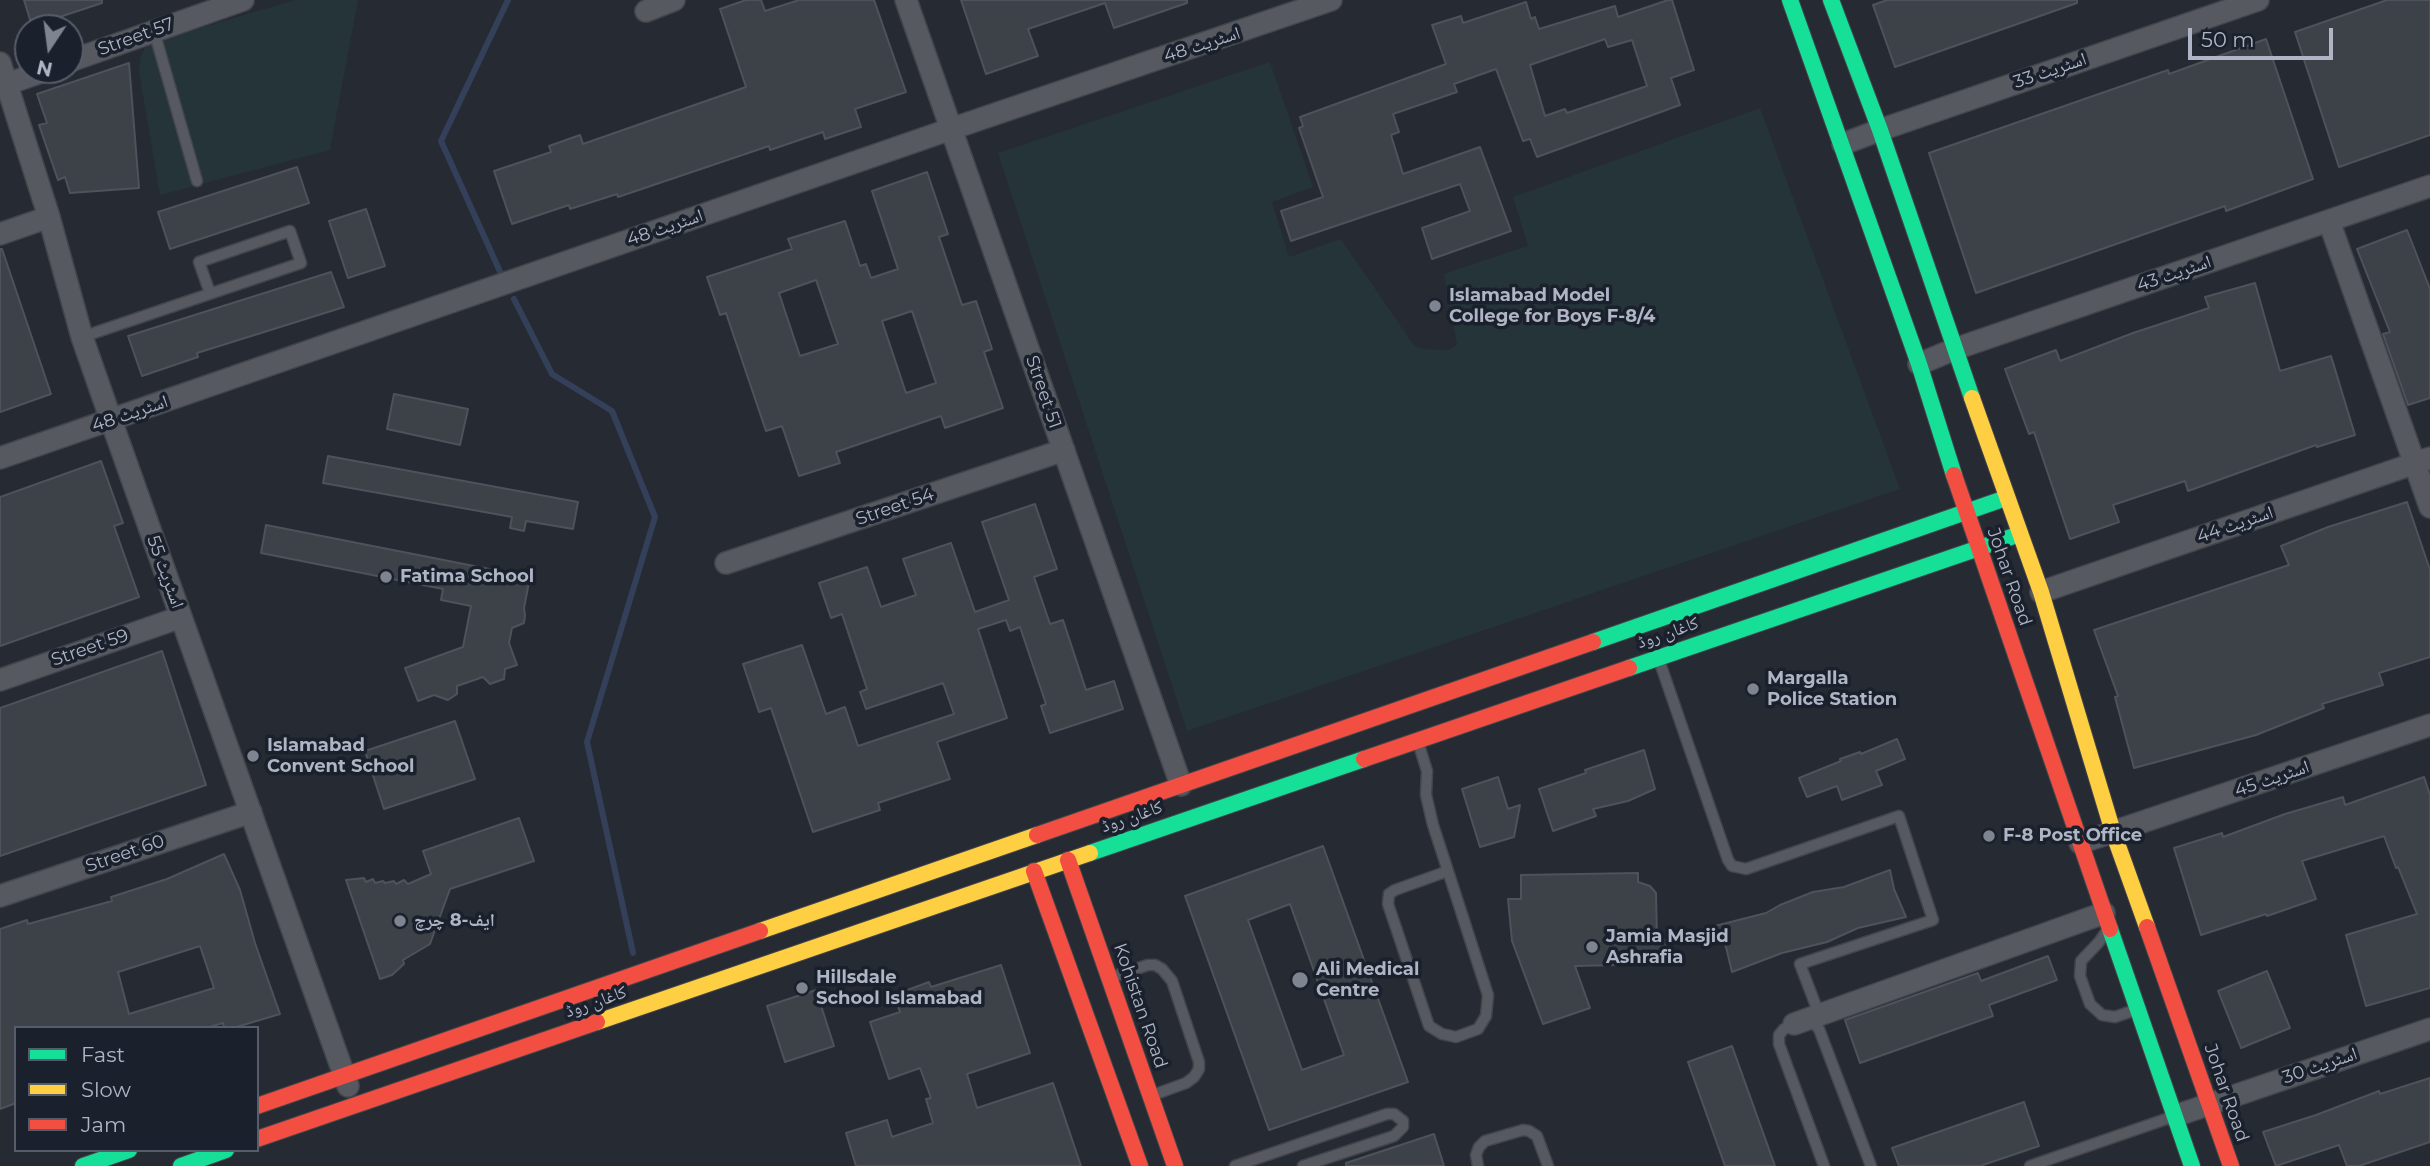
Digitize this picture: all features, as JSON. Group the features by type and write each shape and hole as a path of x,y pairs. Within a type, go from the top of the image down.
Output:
{"street":[{"name":"Street 57","path":"84,56 243,0"},
{"path":"646,11 674,0"},
{"name":"Street 51","path":"906,0 1181,785"},
{"path":"1267,0 1275,20"},
{"name":"اسٹریٹ 48","path":"0,458 1331,0"},
{"name":"Johar Road","path":"1790,0 1919,364 1966,512 2192,1166"},
{"name":"Johar Road","path":"1830,0 1880,130 2040,592 2113,832 2231,1166"},
{"name":"اسٹریٹ 33","path":"1843,144 2258,0"},
{"name":"اسٹریٹ 55","path":"0,63 49,217 82,337 356,1104"},
{"path":"7,84 14,82"},
{"name":"اسٹریٹ 43","path":"1919,364 1955,349 2430,186"},
{"path":"0,234 49,217"},
{"path":"2329,221 2423,460 2430,507"},
{"name":"Street 54","path":"726,563 1064,450"},
{"name":"اسٹریٹ 44","path":"2040,592 2423,460"},
{"name":"کاغان روڈ","path":"259,1105 1181,785 1419,724 1658,657 1833,577 1966,512 2006,498"},
{"name":"کاغان روڈ","path":"259,1138 1068,860 1419,724 1833,577 1978,547 2020,534"},
{"name":"Street 59","path":"0,680 181,617"},
{"name":"اسٹریٹ 45","path":"2080,843 2430,726"},
{"name":"Street 60","path":"0,896 251,812"},
{"name":"Kohistan Road","path":"1068,860 1175,1166"},
{"path":"1034,871 1140,1166"},
{"path":"1794,1024 2106,918"},
{"name":"اسٹریٹ 30","path":"2175,1116 2430,1028"},
{"path":"83,1166 123,1152"},
{"path":"181,1166 220,1152"}],"lane":[{"path":"154,31 197,181"},
{"path":"82,337 301,263 290,231 200,262 210,293"},
{"path":"1658,657 1732,866 1746,869 1899,816 1933,920 1800,964 1819,1014"},
{"path":"1419,724 1427,771 1426,795 1431,817 1488,995 1486,1016 1478,1029 1456,1037 1442,1034 1429,1026 1388,904 1389,894 1395,890 1448,871"},
{"path":"2106,918 2099,942 2081,961 2080,976 2090,1004 2102,1015 2115,1017 2138,1009"},
{"path":"1110,978 1155,965 1172,981 1199,1069 1186,1083 1150,1096"},
{"path":"1825,1166 1779,1044 1779,1035 1784,1029 1805,1021 1813,1023 1819,1029 1871,1166"},
{"path":"1235,1166 1387,1114 1394,1114 1403,1121 1403,1127 1394,1136 1303,1166"},
{"path":"2030,1166 2056,1162 2175,1116"},
{"path":"1478,1166 1476,1155 1485,1141 1523,1130 1536,1136 1548,1166"}],"shaded area":[{"path":"295,0 358,0 330,150 160,195 139,72 145,48 152,42"},
{"name":"Islamabad Model College for Boys F-8/4","path":"1270,62 1313,187 1272,202 1289,257 1341,239 1413,344 1421,349 1448,350 1457,345 1444,274 1528,246 1513,197 1760,108 1900,489 1187,731 998,153"}],"building":[{"path":"24,0 102,0 102,3 69,14 28,14"},
{"path":"746,0 761,0 765,11 799,0 874,0 906,92 855,109 861,127 825,139 823,132 770,150 769,146 618,197 617,194 570,209 569,205 512,224 494,171 551,152 549,146 580,135 583,144 746,87 720,9"},
{"path":"961,0 1187,0 1187,3 1114,28 1105,3 1028,29 1038,56 986,74"},
{"path":"1672,0 1694,70 1671,78 1680,105 1537,157 1530,139 1523,141 1496,69 1454,84 1457,92 1393,114 1399,132 1391,135 1403,174 1480,147 1511,231 1432,259 1422,228 1470,211 1460,184 1291,241 1281,211 1323,197 1299,128 1303,126 1300,117 1446,64 1432,25 1461,16 1463,23 1526,2 1531,19 1535,17 1539,29 1615,6 1618,17","holes":["1605,39 1608,47 1632,40 1647,86 1567,113 1565,109 1545,116 1530,65"]},
{"path":"1887,0 2077,0 2077,3 1895,67 1873,5"},
{"path":"2387,0 2430,0 2430,135 2339,167 2295,32"},
{"path":"2266,39 2313,179 2226,211 2225,206 1976,293 1929,153"},
{"path":"129,63 139,188 70,193 65,177 58,180 39,125 47,123 37,94 67,84 84,84 84,78"},
{"path":"297,167 309,203 170,249 158,212"},
{"path":"927,172 948,234 939,237 962,305 976,301 992,349 984,352 1003,408 945,428 941,416 836,452 840,463 799,476 782,426 766,431 726,313 720,315 707,277 792,249 788,239 845,221 860,266 866,264 871,278 898,269 872,191","holes":["816,280 838,344 800,356 779,293","912,311 936,383 906,393 882,321"]},
{"path":"366,209 385,266 348,278 329,221"},
{"path":"2407,230 2430,289 2430,398 2408,405 2383,334 2390,332 2357,249"},
{"path":"0,249 51,394 0,412"},
{"path":"331,272 344,307 197,353 198,357 142,376 128,336"},
{"path":"2255,283 2280,371 2331,356 2355,435 2317,447 2316,445 2188,491 2185,481 2113,505 2119,522 2070,539 2034,432 2029,434 2005,369 2056,350 2060,361 2209,308 2205,297"},
{"path":"394,394 468,409 460,445 387,429"},
{"path":"328,456 578,502 573,529 526,521 524,531 510,528 512,517 323,483"},
{"path":"101,461 123,523 114,526 139,597 0,646 0,497"},
{"path":"2407,502 2430,570 2430,657 2379,673 2383,685 2322,704 2324,708 2256,735 2134,768 2115,697 2118,696 2094,630 2289,565 2281,546 2328,527"},
{"path":"1035,504 1057,569 1034,577 1050,624 1063,620 1086,690 1114,681 1123,709 1050,733 1041,706 1046,704 1020,627 1010,631 1006,620 978,629 1007,718 937,742 950,779 878,803 880,810 813,832 771,708 759,712 743,664 802,645 826,714 845,707 858,746 954,714 943,683 866,709 860,692 867,689 842,614 831,618 819,583 867,567 881,607 916,595 903,559 951,543 975,612 1009,600 982,522"},
{"path":"266,525 530,577 524,623 512,628 509,643 517,665 505,669 504,679 490,684 483,677 457,686 457,694 448,700 434,695 418,701 405,668 463,647 471,606 441,600 443,589 261,553"},
{"path":"162,651 206,785 0,856 0,708"},
{"path":"455,721 475,779 384,809 365,751"},
{"path":"1897,739 1905,759 1876,771 1882,785 1842,800 1837,786 1807,797 1799,778 1841,761 1840,759 1860,752 1861,754"},
{"path":"1644,750 1655,789 1628,801 1593,809 1596,816 1553,831 1539,789"},
{"path":"1498,777 1508,809 1520,805 1514,837 1480,847 1462,789"},
{"path":"2424,777 2430,795 2430,988 2366,1006 2346,935 2417,914 2384,836 2302,861 2316,899 2201,935 2174,848 2222,833 2223,837 2285,814 2343,797 2345,805"},
{"path":"519,818 534,861 450,889 430,944 403,960 404,964 392,975 380,979 346,880 364,878 366,882 373,879 375,883 394,881 396,884 404,880 408,884 431,874 423,851"},
{"path":"1323,846 1408,1082 1269,1130 1185,896","holes":["1290,904 1344,1055 1302,1070 1248,920"]},
{"path":"224,854 240,890 280,1014 240,1026 224,1026 223,1023 213,1026 14,1026 14,1104 0,1109 0,929 27,920 28,924 112,901 111,897 167,879","holes":["200,946 214,988 129,1014 118,972"]},
{"path":"1890,870 1894,889 1906,917 1858,928 1827,942 1782,953 1732,972 1726,947 1715,926 1766,913 1813,892 1844,887"},
{"name":"Jamia Masjid Ashrafia","path":"1638,873 1638,882 1650,886 1656,893 1657,939 1670,940 1669,957 1658,964 1575,966 1590,1008 1543,1024 1512,941 1508,899 1521,899 1521,875"},
{"path":"2048,956 2057,980 1989,1005 1993,1016 1860,1063 1845,1020 1978,973 1981,981"},
{"path":"1001,965 1030,1053 967,1074 977,1108 1053,1083 1081,1166 856,1166 846,1133 887,1120 892,1137 933,1123 926,1099 931,1098 920,1068 889,1079 870,1022 900,1012 894,995 929,982 931,987"},
{"path":"2267,971 2290,1028 2241,1048 2218,991"},
{"path":"816,990 834,1046 785,1062 767,1006"},
{"path":"1732,1046 1775,1166 1725,1166 1688,1062"},
{"path":"2430,1078 2430,1142 2359,1166 2347,1166 2339,1145 2276,1166 2263,1132 2379,1091 2380,1094"},
{"path":"2024,1102 2039,1146 1980,1166 1899,1166 1892,1148"},
{"path":"1434,1134 1444,1166 1346,1166 1346,1163"}],"waterway":[{"path":"502,276 441,141 508,0"},
{"path":"514,299 552,374 612,411 655,517 587,742 633,953"}],"traffic: fast":[{"path":"1790,0 1919,364 1954,475"},
{"path":"1831,0 1880,130 1972,398"},
{"path":"1593,642 2006,498"},
{"path":"1629,668 2020,534"},
{"path":"1090,853 1364,759"},
{"path":"2110,929 2192,1166"},
{"path":"83,1166 123,1152"},
{"path":"181,1166 220,1152"}],"traffic: slow":[{"path":"1972,398 2041,592 2113,832 2147,927"},
{"path":"760,931 1037,835"},
{"path":"597,1022 1090,853"}],"traffic: jam":[{"path":"1954,475 2110,929"},
{"path":"1037,835 1593,642"},
{"path":"1364,759 1629,668"},
{"path":"1068,860 1175,1166"},
{"path":"1034,871 1140,1166"},
{"path":"2147,927 2231,1166"},
{"path":"259,1105 760,931"},
{"path":"259,1138 597,1022"}],"place":[{"name":"Islamabad Model College for Boys F-8/4","path":"1435,306"},
{"name":"Fatima School","path":"386,577"},
{"name":"Margalla Police Station","path":"1753,689"},
{"name":"Islamabad Convent School","path":"253,756"},
{"name":"F-8 Post Office","path":"1989,836"},
{"name":"ایف-8 چرچ","path":"400,921"},
{"name":"Jamia Masjid Ashrafia","path":"1592,947"},
{"name":"Ali Medical Centre","path":"1300,980"},
{"name":"Hillsdale School Islamabad","path":"802,988"}]}
